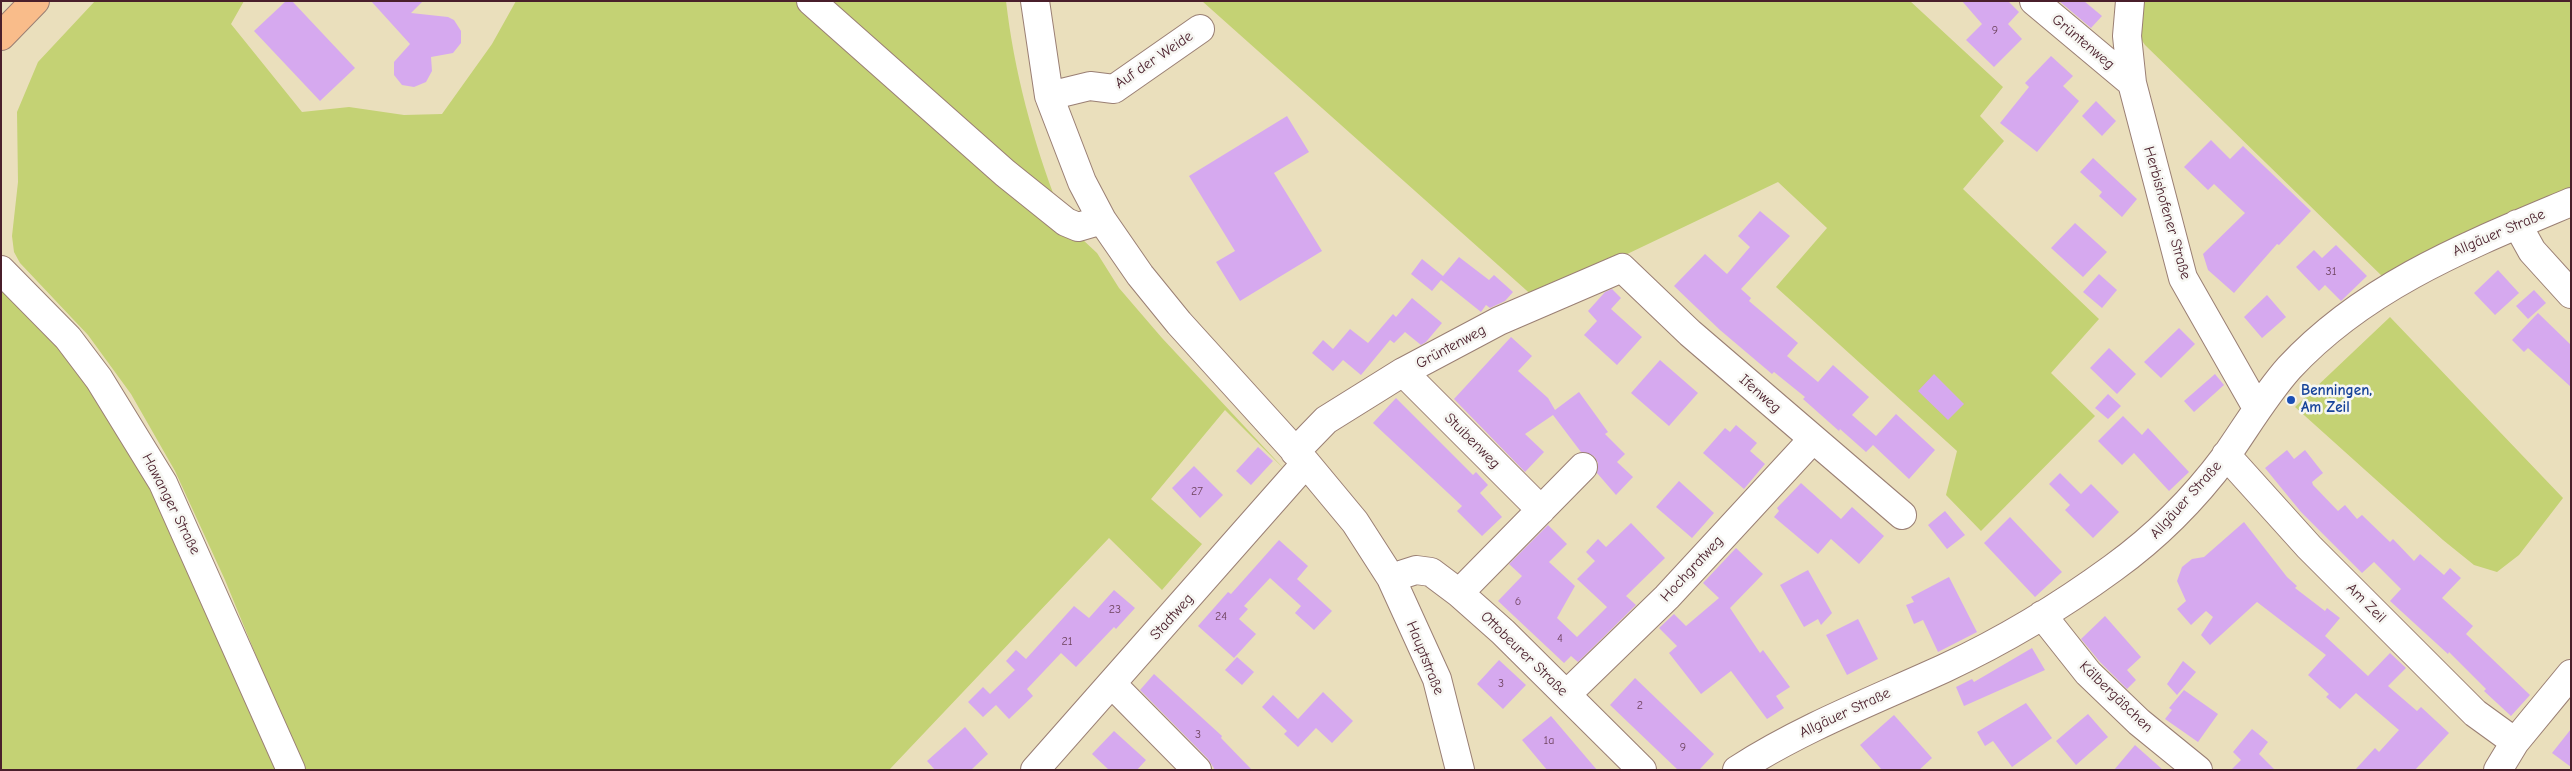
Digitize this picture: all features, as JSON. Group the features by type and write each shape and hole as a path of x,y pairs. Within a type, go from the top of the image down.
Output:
{"main road":[{"path":"1,36 35,1"}],"street":[{"path":"811,1 998,167 1066,222 1078,227 1102,220"},
{"name":"Hauptstraße","path":"1036,1 1050,96 1082,182 1102,220 1142,277 1173,315 1301,458 1355,522 1391,578 1437,678 1460,770"},
{"name":"Grüntenweg","path":"2034,1 2132,84"},
{"name":"Herbishofener Straße","path":"2130,1 2128,36 2132,84 2183,278 2257,408"},
{"name":"Auf der Weide","path":"1050,96 1090,86 1114,89 1200,30"},
{"name":"Allgäuer Straße","path":"1737,770 1790,739 1946,667 2042,615 2110,570 2161,530 2226,455 2257,408 2306,351 2364,303 2436,260 2571,202"},
{"path":"2517,224 2532,251 2571,294"},
{"name":"Grüntenweg","path":"1301,458 1326,420 1403,372 1499,321 1622,268"},
{"name":"Ifenweg","path":"1622,268 1690,333 1902,515"},
{"name":"Hawanger Straße","path":"1,270 68,338 99,379 163,483 291,770"},
{"name":"Stuibenweg","path":"1403,372 1541,510"},
{"name":"Hochgratweg","path":"1567,694 1668,597 1813,439"},
{"name":"Am Zeil","path":"2226,455 2309,547 2475,713 2515,742"},
{"name":"Stadtweg","path":"1035,770 1112,684 1301,458"},
{"path":"1459,593 1583,467"},
{"name":"Ottobeurer Straße","path":"1391,578 1416,570 1431,572 1459,593 1567,694 1642,770"},
{"name":"Kälbergäßchen","path":"2042,615 2088,672 2139,722 2198,770"},
{"path":"2498,770 2515,742 2571,674"},
{"path":"1112,684 1197,770"}],"green space":[{"path":"95,1 244,1 231,24 302,112 349,107 404,115 442,114 492,44 516,1 803,1 1097,253 1119,288 1162,338 1286,471 1225,410 1151,499 1202,544 1162,590 1109,538 889,770 303,770 225,580 175,471 131,394 88,335 20,263 14,252 12,236 18,182 17,112 38,62"},
{"path":"818,1 1006,1 1019,79 1040,156 1058,206"},
{"path":"1202,1 1910,1 2003,87 1980,116 2004,141 1963,189 2099,319 2051,373 2095,416 1981,531 1946,495 1957,451 1776,287 1827,228 1778,182 1535,298"},
{"path":"2138,1 2571,1 2571,192 2385,279 2145,45 2137,33"},
{"path":"1,283 53,340 88,384 129,446 163,511 281,770 1,770"},
{"path":"2390,317 2563,498 2519,555 2497,572 2474,565 2443,540 2295,407"}],"building":[{"path":"286,1 292,1 355,68 320,101 254,31"},
{"path":"371,1 423,1 411,13 448,17 454,20 461,31 461,43 453,53 431,57 432,71 426,82 414,87 402,85 394,75 394,62 410,44"},
{"path":"1962,1 2008,1 2019,12 2008,24 2022,39 1994,67 1966,40 1982,24"},
{"path":"2059,1 2084,1 2102,16 2091,28"},
{"path":"2051,56 2073,76 2063,86 2079,101 2037,152 2000,123 2029,87 2025,83"},
{"path":"2096,101 2116,121 2102,136 2082,116"},
{"path":"1287,116 1309,152 1274,173 1322,251 1240,301 1216,262 1235,251 1189,176"},
{"path":"2211,140 2230,159 2243,146 2311,211 2279,245 2277,244 2234,293 2208,270 2203,254 2245,213 2214,184 2208,190 2184,167"},
{"path":"2093,158 2137,199 2122,217 2099,196 2102,192 2080,172"},
{"path":"1760,211 1790,236 1741,289 1751,298 1749,301 1798,343 1787,356 1818,382 1833,365 1869,397 1852,415 1876,436 1896,414 1935,450 1909,479 1873,445 1866,452 1840,429 1839,431 1803,399 1805,397 1774,372 1772,374 1720,330 1674,286 1705,254 1727,274 1750,247 1738,236"},
{"path":"2075,223 2107,252 2083,277 2051,248"},
{"path":"2336,245 2367,276 2341,301 2325,285 2319,291 2296,267 2314,250 2322,258"},
{"path":"1459,257 1489,280 1494,275 1513,292 1505,301 1490,308 1486,305 1481,312 1441,280 1432,291 1411,274 1422,259 1443,276"},
{"path":"2498,270 2519,293 2495,315 2474,293"},
{"path":"2099,274 2117,290 2102,308 2083,292"},
{"path":"1612,289 1621,298 1611,309 1642,337 1617,365 1584,335 1597,321 1588,311 1605,292"},
{"path":"2534,290 2546,303 2528,319 2516,306"},
{"path":"2267,295 2286,317 2262,338 2244,317"},
{"path":"1412,298 1442,323 1426,342 1421,345 1405,332 1394,343 1390,340 1361,375 1343,360 1333,371 1312,353 1323,340 1333,349 1350,329 1368,343 1393,314 1396,317"},
{"path":"2538,313 2571,345 2571,387 2528,348 2524,352 2512,340"},
{"path":"2179,328 2195,344 2161,378 2144,362"},
{"path":"1511,337 1532,356 1518,371 1548,398 1555,410 1579,392 1608,432 1605,434 1625,454 1617,462 1633,477 1616,495 1597,473 1598,463 1594,456 1581,452 1553,415 1525,434 1544,452 1525,472 1454,399"},
{"path":"2109,348 2136,374 2117,394 2090,368"},
{"path":"1660,360 1698,393 1669,426 1631,393"},
{"path":"1934,374 1964,404 1948,420 1918,391"},
{"path":"2215,374 2224,385 2194,412 2184,401"},
{"path":"2108,394 2121,406 2108,419 2095,408"},
{"path":"1396,398 1473,475 1476,472 1488,485 1480,493 1502,517 1482,536 1457,511 1462,506 1373,423"},
{"path":"2123,416 2142,435 2148,428 2189,472 2169,491 2134,453 2122,465 2098,441"},
{"path":"1736,425 1757,443 1750,451 1765,464 1744,489 1703,453 1725,428 1730,432"},
{"path":"1258,447 1273,461 1251,485 1236,471"},
{"path":"2287,450 2294,459 2305,450 2323,473 2312,482 2313,485 2338,511 2345,505 2357,519 2362,515 2390,542 2393,539 2414,561 2420,554 2444,575 2450,568 2461,578 2442,598 2473,626 2466,634 2530,695 2511,716 2484,691 2486,689 2449,652 2448,654 2390,601 2401,589 2374,562 2362,573 2301,512 2265,468"},
{"path":"1194,466 1223,495 1200,518 1172,488"},
{"path":"2060,473 2081,494 2091,484 2119,512 2093,538 2065,510 2070,505 2049,484"},
{"path":"1679,481 1714,513 1692,538 1656,507"},
{"path":"1801,483 1841,519 1852,507 1884,536 1859,564 1831,539 1818,554 1774,517 1779,511 1777,508"},
{"path":"1945,511 1965,535 1947,549 1928,525"},
{"path":"2010,517 2062,572 2035,597 1984,543"},
{"path":"2244,522 2287,577 2297,586 2295,588 2325,611 2327,608 2340,618 2325,636 2368,676 2390,653 2406,668 2388,686 2417,711 2421,707 2449,733 2415,770 2355,770 2375,748 2379,752 2399,730 2356,693 2340,709 2326,697 2329,694 2308,675 2326,655 2257,602 2210,645 2201,635 2213,617 2206,611 2191,625 2177,609 2186,601 2177,581 2182,567 2192,559 2204,557"},
{"path":"1631,523 1665,558 1626,596 1636,605 1578,662 1571,656 1564,663 1498,601 1522,576 1509,564 1548,525 1567,544 1549,562 1575,586 1557,618 1577,637 1607,607 1577,579 1595,561 1586,552 1598,539 1606,547"},
{"path":"1279,540 1308,566 1297,579 1332,611 1314,630 1295,613 1301,606 1270,578 1244,606 1248,609 1239,619 1256,634 1234,658 1198,626 1228,592 1231,594"},
{"path":"1736,548 1763,574 1730,608 1760,653 1763,650 1790,687 1776,696 1784,708 1767,719 1731,671 1701,694 1669,653 1677,646 1659,628 1674,614 1686,626 1719,598 1703,583"},
{"path":"1808,570 1832,613 1821,625 1818,619 1804,627 1780,585"},
{"path":"1949,577 1977,632 1938,652 1923,620 1914,624 1906,605 1914,602 1911,597"},
{"path":"1114,590 1135,608 1076,667 1061,653 1027,689 1033,696 1009,719 996,705 983,717 968,702 983,687 990,694 1015,670 1006,661 1016,650 1026,659 1074,606 1089,618"},
{"path":"2105,616 2141,657 2127,670 2136,680 2127,689 2100,662 2081,639"},
{"path":"1858,619 1878,659 1847,675 1826,635"},
{"path":"2032,648 2045,670 1964,706 1956,687 1972,679 1974,682"},
{"path":"1237,657 1254,672 1242,685 1225,670"},
{"path":"1499,660 1526,685 1503,709 1477,684"},
{"path":"2183,661 2196,672 2177,695 2167,684"},
{"path":"1154,674 1222,736 1221,738 1252,770 1215,770 1208,759 1140,690"},
{"path":"1635,678 1714,754 1699,770 1678,770 1610,705"},
{"path":"2184,690 2218,714 2198,742 2165,719 2172,710 2169,708"},
{"path":"1323,692 1353,721 1332,743 1316,728 1298,747 1284,734 1287,731 1262,707 1273,695 1298,719"},
{"path":"2026,703 2052,738 2012,767 1993,741 1985,746 1977,732"},
{"path":"2088,714 2108,737 2076,765 2056,741"},
{"path":"1894,715 1932,758 1919,770 1882,770 1860,745"},
{"path":"1551,716 1597,770 1547,770 1522,740"},
{"path":"965,727 988,754 971,770 935,770 927,761"},
{"path":"2252,729 2268,742 2259,754 2275,770 2231,770 2241,760 2233,752"},
{"path":"2571,729 2571,767 2552,753"},
{"path":"1114,731 1146,760 1137,770 1109,770 1092,754"},
{"path":"2135,745 2163,770 2114,770"}],"place":[{"name":"Benningen, Am Zeil","path":"2291,400"}]}
